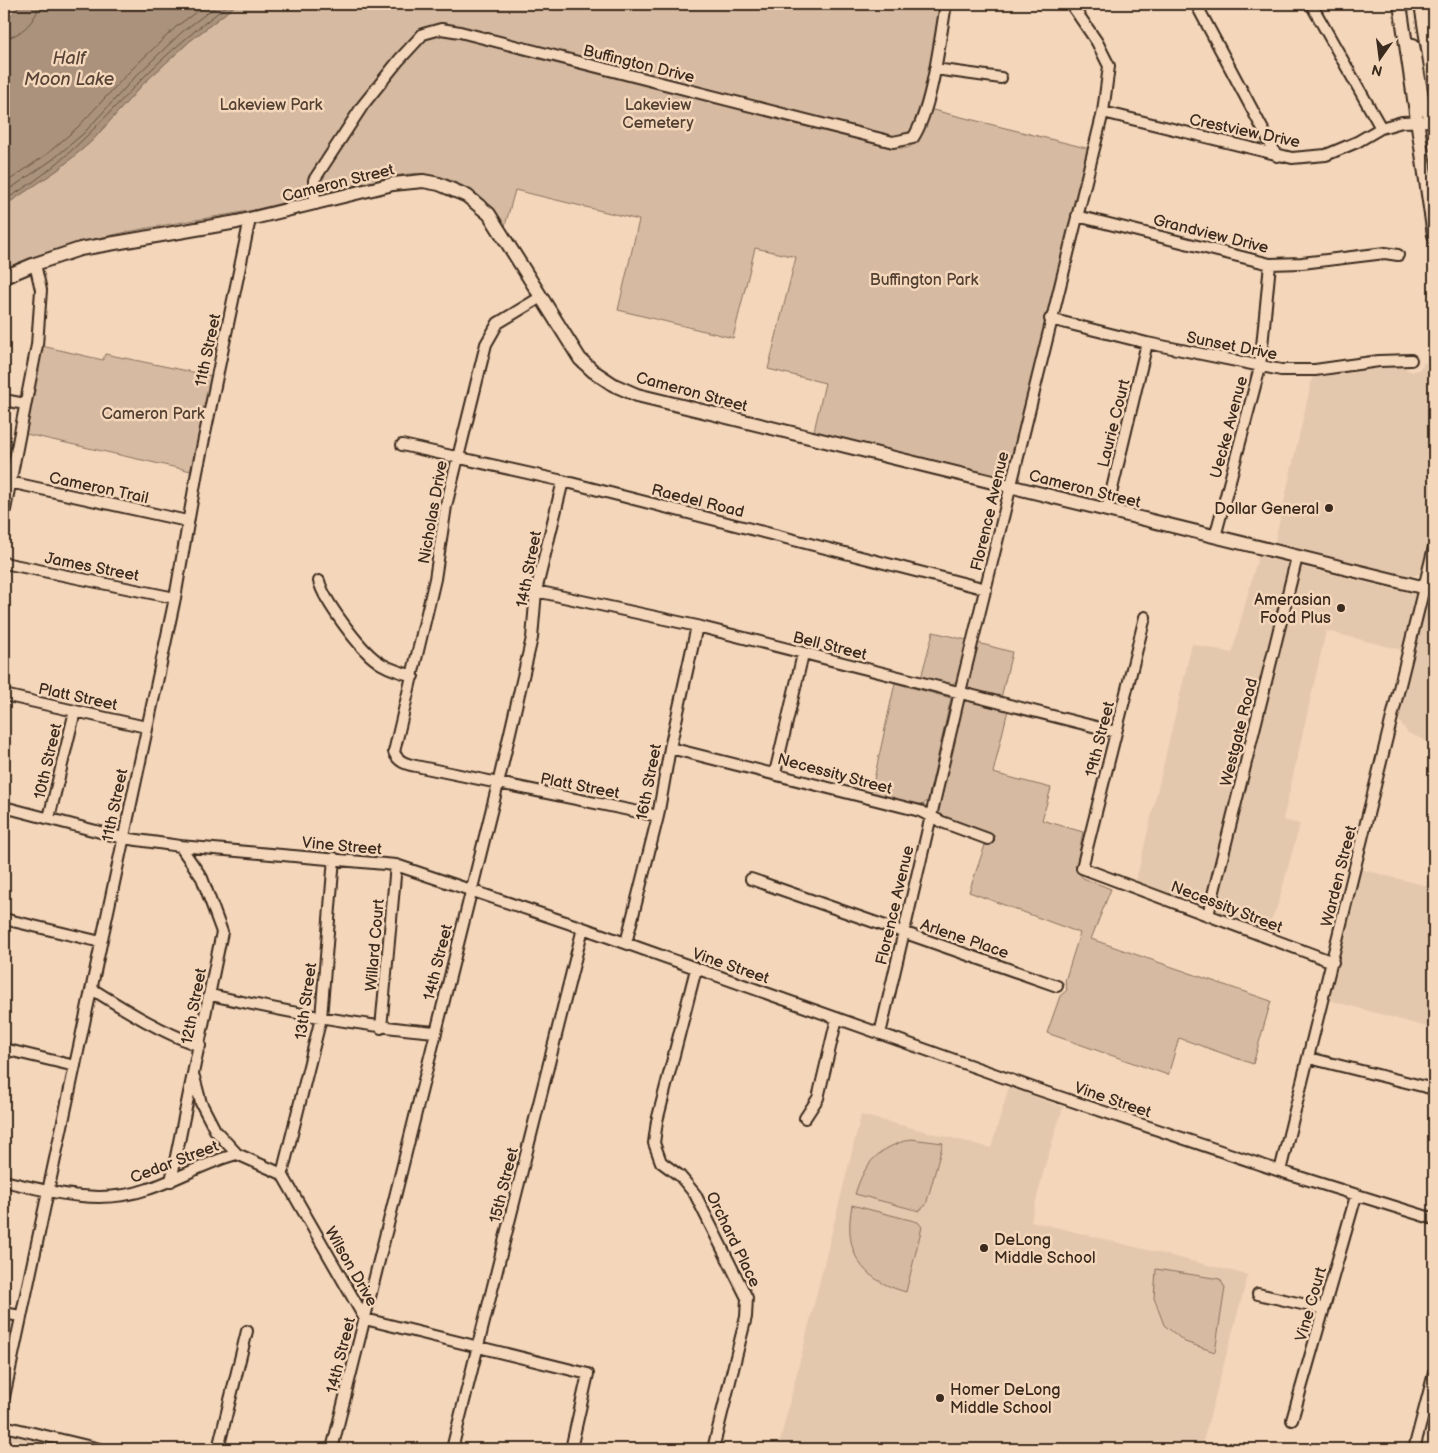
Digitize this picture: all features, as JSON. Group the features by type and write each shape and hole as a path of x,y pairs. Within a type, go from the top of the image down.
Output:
{"main road":[{"path":"1400,4 1418,64 1424,108 1434,120"},
{"path":"1400,4 1434,234"},
{"path":"1421,4 1434,87"},
{"path":"1417,121 1426,132 1434,175"},
{"name":"Cameron Street","path":"4,277 35,264 89,247 250,219 409,181 423,181 454,189 467,196 488,214 580,359 593,371 622,389 637,395 1431,590"}],"street":[{"name":"Buffington Drive","path":"315,204 314,180 363,105 399,60 424,34 432,30 441,29 460,32 893,142 913,138 920,128 935,69 946,4"},
{"name":"Florence Avenue","path":"880,1034 902,932 1050,319 1103,112 1109,66 1097,42 1071,4"},
{"path":"1196,4 1277,156"},
{"path":"1311,4 1381,128"},
{"path":"935,69 1001,78"},
{"name":"Crestview Drive","path":"1103,112 1277,156 1304,158 1326,155 1357,142 1381,128 1402,122 1434,120"},
{"name":"Grandview Drive","path":"1077,216 1270,264 1302,263 1385,253 1398,255"},
{"name":"11th Street","path":"4,1397 92,989 146,726 175,598 187,521 250,219"},
{"path":"4,515 7,482 26,404 37,345 41,290 35,264"},
{"name":"Uecke Avenue","path":"1215,537 1260,366 1270,264"},
{"name":"Nicholas Drive","path":"397,758 394,752 435,579 442,528 486,344 490,333 498,323 541,297"},
{"name":"Sunset Drive","path":"1050,319 1147,343 1281,370 1315,370 1379,361 1411,360"},
{"name":"Laurie Court","path":"1107,510 1147,343"},
{"path":"4,400 26,404"},
{"name":"Raedel Road","path":"402,445 563,481 986,589"},
{"name":"14th Street","path":"332,1449 434,1032 498,784 532,638 536,591 563,481"},
{"name":"Cameron Trail","path":"7,482 187,521"},
{"name":"Warden Street","path":"1280,1171 1431,590 1434,547"},
{"name":"Westgate Road","path":"1208,915 1297,557"},
{"name":"James Street","path":"4,563 175,598"},
{"path":"319,581 321,592 328,603 376,661 413,676"},
{"name":"Bell Street","path":"536,591 698,626 1116,732"},
{"name":"19th Street","path":"1082,868 1145,617"},
{"name":"16th Street","path":"626,943 658,816 670,748 698,626"},
{"path":"775,773 803,654"},
{"name":"Platt Street","path":"4,695 146,726"},
{"name":"10th Street","path":"49,818 75,711"},
{"name":"Necessity Street","path":"670,748 920,811 930,817 988,839"},
{"name":"Platt Street","path":"397,758 410,765 658,816"},
{"name":"Vine Street","path":"4,807 123,838 180,846 334,858 396,865 471,889 880,1034 1280,1171 1434,1219"},
{"name":"12th Street","path":"171,1181 211,994 222,932 202,878 180,846"},
{"name":"13th Street","path":"282,1174 321,1018 334,858"},
{"name":"Willard Court","path":"381,1028 396,865"},
{"name":"Necessity Street","path":"1082,868 1333,962"},
{"name":"Arlene Place","path":"751,879 1057,986"},
{"path":"4,919 101,942"},
{"name":"15th Street","path":"452,1449 583,928"},
{"name":"Orchard Place","path":"696,969 656,1121 654,1143 661,1162 680,1176 695,1194 747,1298 746,1317 713,1449"},
{"path":"92,989 151,1025 200,1046"},
{"path":"211,994 321,1018 381,1028 434,1032"},
{"path":"805,1118 818,1098 837,1018"},
{"path":"4,1049 75,1066"},
{"path":"1309,1058 1434,1089"},
{"path":"194,1077 202,1103 215,1130 238,1154 282,1174"},
{"name":"Cedar Street","path":"4,1181 79,1198 108,1197 146,1190 171,1181 213,1160 238,1154"},
{"name":"Wilson Drive","path":"282,1174 365,1319 588,1374 571,1449"},
{"name":"Vine Court","path":"1292,1420 1356,1196"},
{"path":"1258,1294 1324,1309"},
{"path":"4,1312 20,1316"},
{"path":"218,1449 247,1331"},
{"path":"1414,1449 1434,1373"},
{"path":"4,1426 100,1449"}],"shaded area":[{"path":"1432,362 1434,381 1434,458 1432,458 1434,526 1420,574 1411,576 1393,573 1274,545 1313,375 1397,364 1412,372 1420,369 1424,363"},
{"path":"1258,556 1434,599 1434,744 1408,733 1399,721 1414,653 1326,631 1283,820 1300,824 1277,907 1265,933 1135,885 1192,644 1232,653"},
{"path":"1434,860 1434,1029 1329,1000 1360,869 1427,886"},
{"name":"DeLong Middle School","path":"1009,1087 1063,1107 1031,1221 1248,1275 1201,1449 778,1449 861,1115 991,1148"},
{"path":"6,1434 69,1449 4,1449"}],"green space":[{"path":"237,4 942,4 927,86 911,131 894,136 775,108 895,148 907,148 918,142 929,109 1090,149 1008,473 1002,477 814,431 825,383 768,369 796,257 755,248 733,338 618,310 639,220 515,190 505,226 490,206 472,191 438,176 411,174 388,177 260,209 98,238 35,257 4,269 4,206 59,169 92,141 143,84 190,41"},
{"name":"Cameron Park","path":"42,346 103,360 105,354 212,376 191,471 26,434"},
{"path":"933,632 967,640 956,681 953,684 921,678"},
{"path":"978,643 1012,652 1001,698 974,691 968,687"},
{"path":"895,683 951,698 928,800 923,805 871,793"},
{"path":"966,701 1008,710 993,773 1051,788 1042,820 1083,832 1076,869 1083,878 1111,889 1091,939 1271,1001 1253,1064 1179,1038 1168,1075 1047,1033 1060,996 1067,990 1065,981 1080,933 969,892 986,842 937,815 962,705"},
{"path":"911,1139 943,1143 926,1205 919,1211 855,1194 863,1173 874,1158 890,1147"},
{"path":"852,1205 918,1222 922,1227 906,1292 877,1280 859,1262 853,1250 850,1237"},
{"path":"1156,1269 1220,1279 1225,1288 1215,1352 1185,1342 1164,1325 1154,1298"}],"water":[{"name":"Half Moon Lake","path":"22,4 237,4 190,41 143,84 92,141 59,169 4,206 4,21"}],"place":[{"name":"Dollar General","path":"1329,508"},
{"name":"Amerasian Food Plus","path":"1341,608"},
{"name":"DeLong Middle School","path":"984,1248"},
{"name":"Homer DeLong Middle School","path":"940,1398"}],"park label":[{"name":"Lakeview Park","path":"271,104"},
{"name":"Lakeview Cemetery","path":"658,113"},
{"name":"Buffington Park","path":"924,279"}]}
